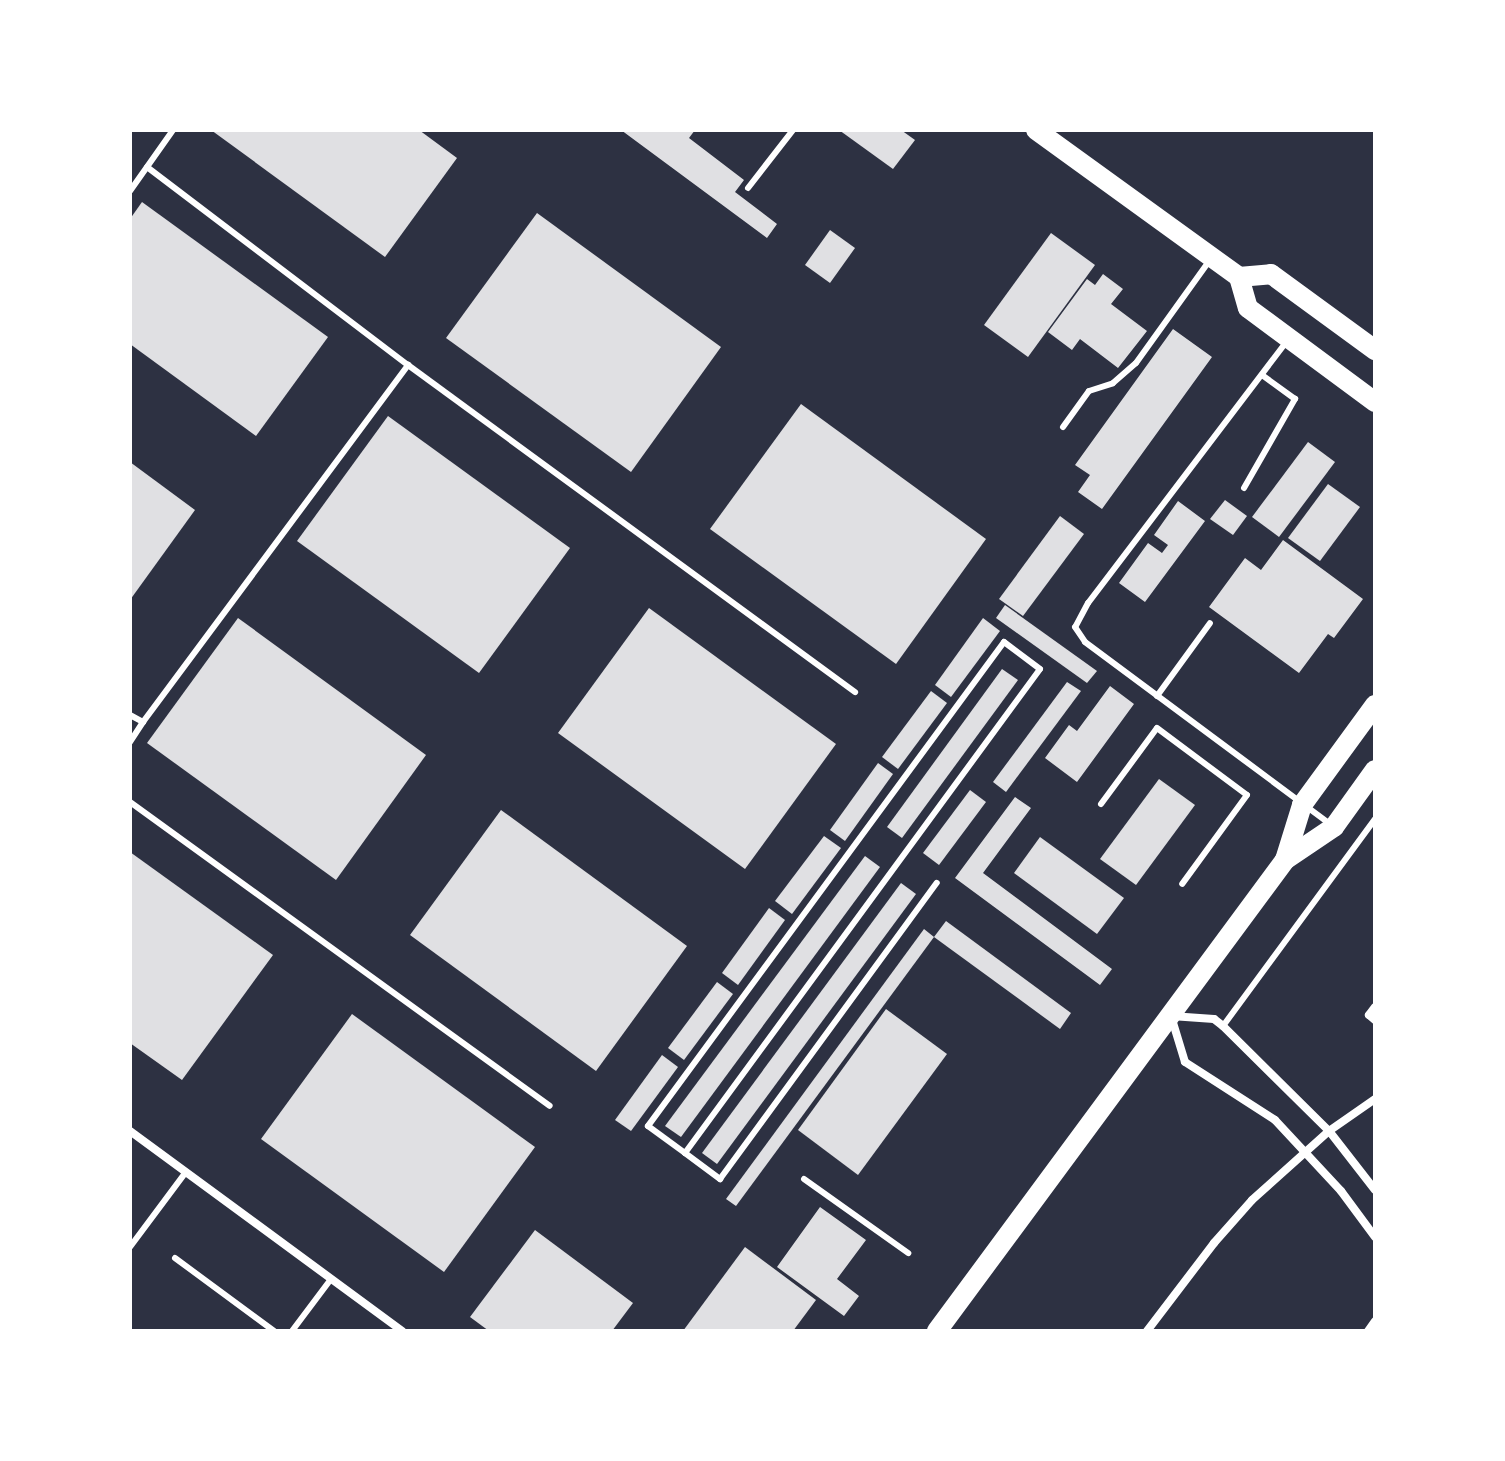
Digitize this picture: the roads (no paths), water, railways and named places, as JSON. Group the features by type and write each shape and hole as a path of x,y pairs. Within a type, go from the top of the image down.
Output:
{"main road":[{"path":"1036,130 1239,277 1248,308 1375,402"},
{"path":"1239,277 1271,274 1375,350"},
{"path":"937,1331 1285,860 1302,805 1375,705"},
{"path":"1285,860 1334,827 1375,770"}],"street":[{"path":"1375,1007 1369,1015 1375,1020"},
{"path":"1375,1190 1329,1131 1223,1026 1214,1019 1171,1016 1185,1062 1275,1120 1307,1151 1375,1237"},
{"path":"1147,1331 1214,1243 1252,1200 1329,1131 1375,1099"},
{"path":"130,1131 402,1331"},
{"path":"1368,1331 1375,1321"}],"lane":[{"path":"130,191 173,130"},
{"path":"748,188 793,130"},
{"path":"147,167 408,365 855,692"},
{"path":"1063,427 1089,391 1113,383 1136,363 1212,257"},
{"path":"1290,338 1078,617 1075,627 1085,642 1334,827"},
{"path":"130,742 408,365"},
{"path":"1244,488 1295,399 1262,375"},
{"path":"1157,696 1210,623"},
{"path":"685,1153 1040,669 1004,642 648,1126 720,1179 937,883"},
{"path":"130,715 143,722"},
{"path":"1101,804 1157,728 1247,795 1182,884"},
{"path":"130,802 550,1106"},
{"path":"1223,1026 1375,819"},
{"path":"130,1247 186,1172"},
{"path":"804,1179 908,1253"},
{"path":"130,1228 139,1234"},
{"path":"175,1258 274,1331"},
{"path":"292,1331 331,1279"}]}
